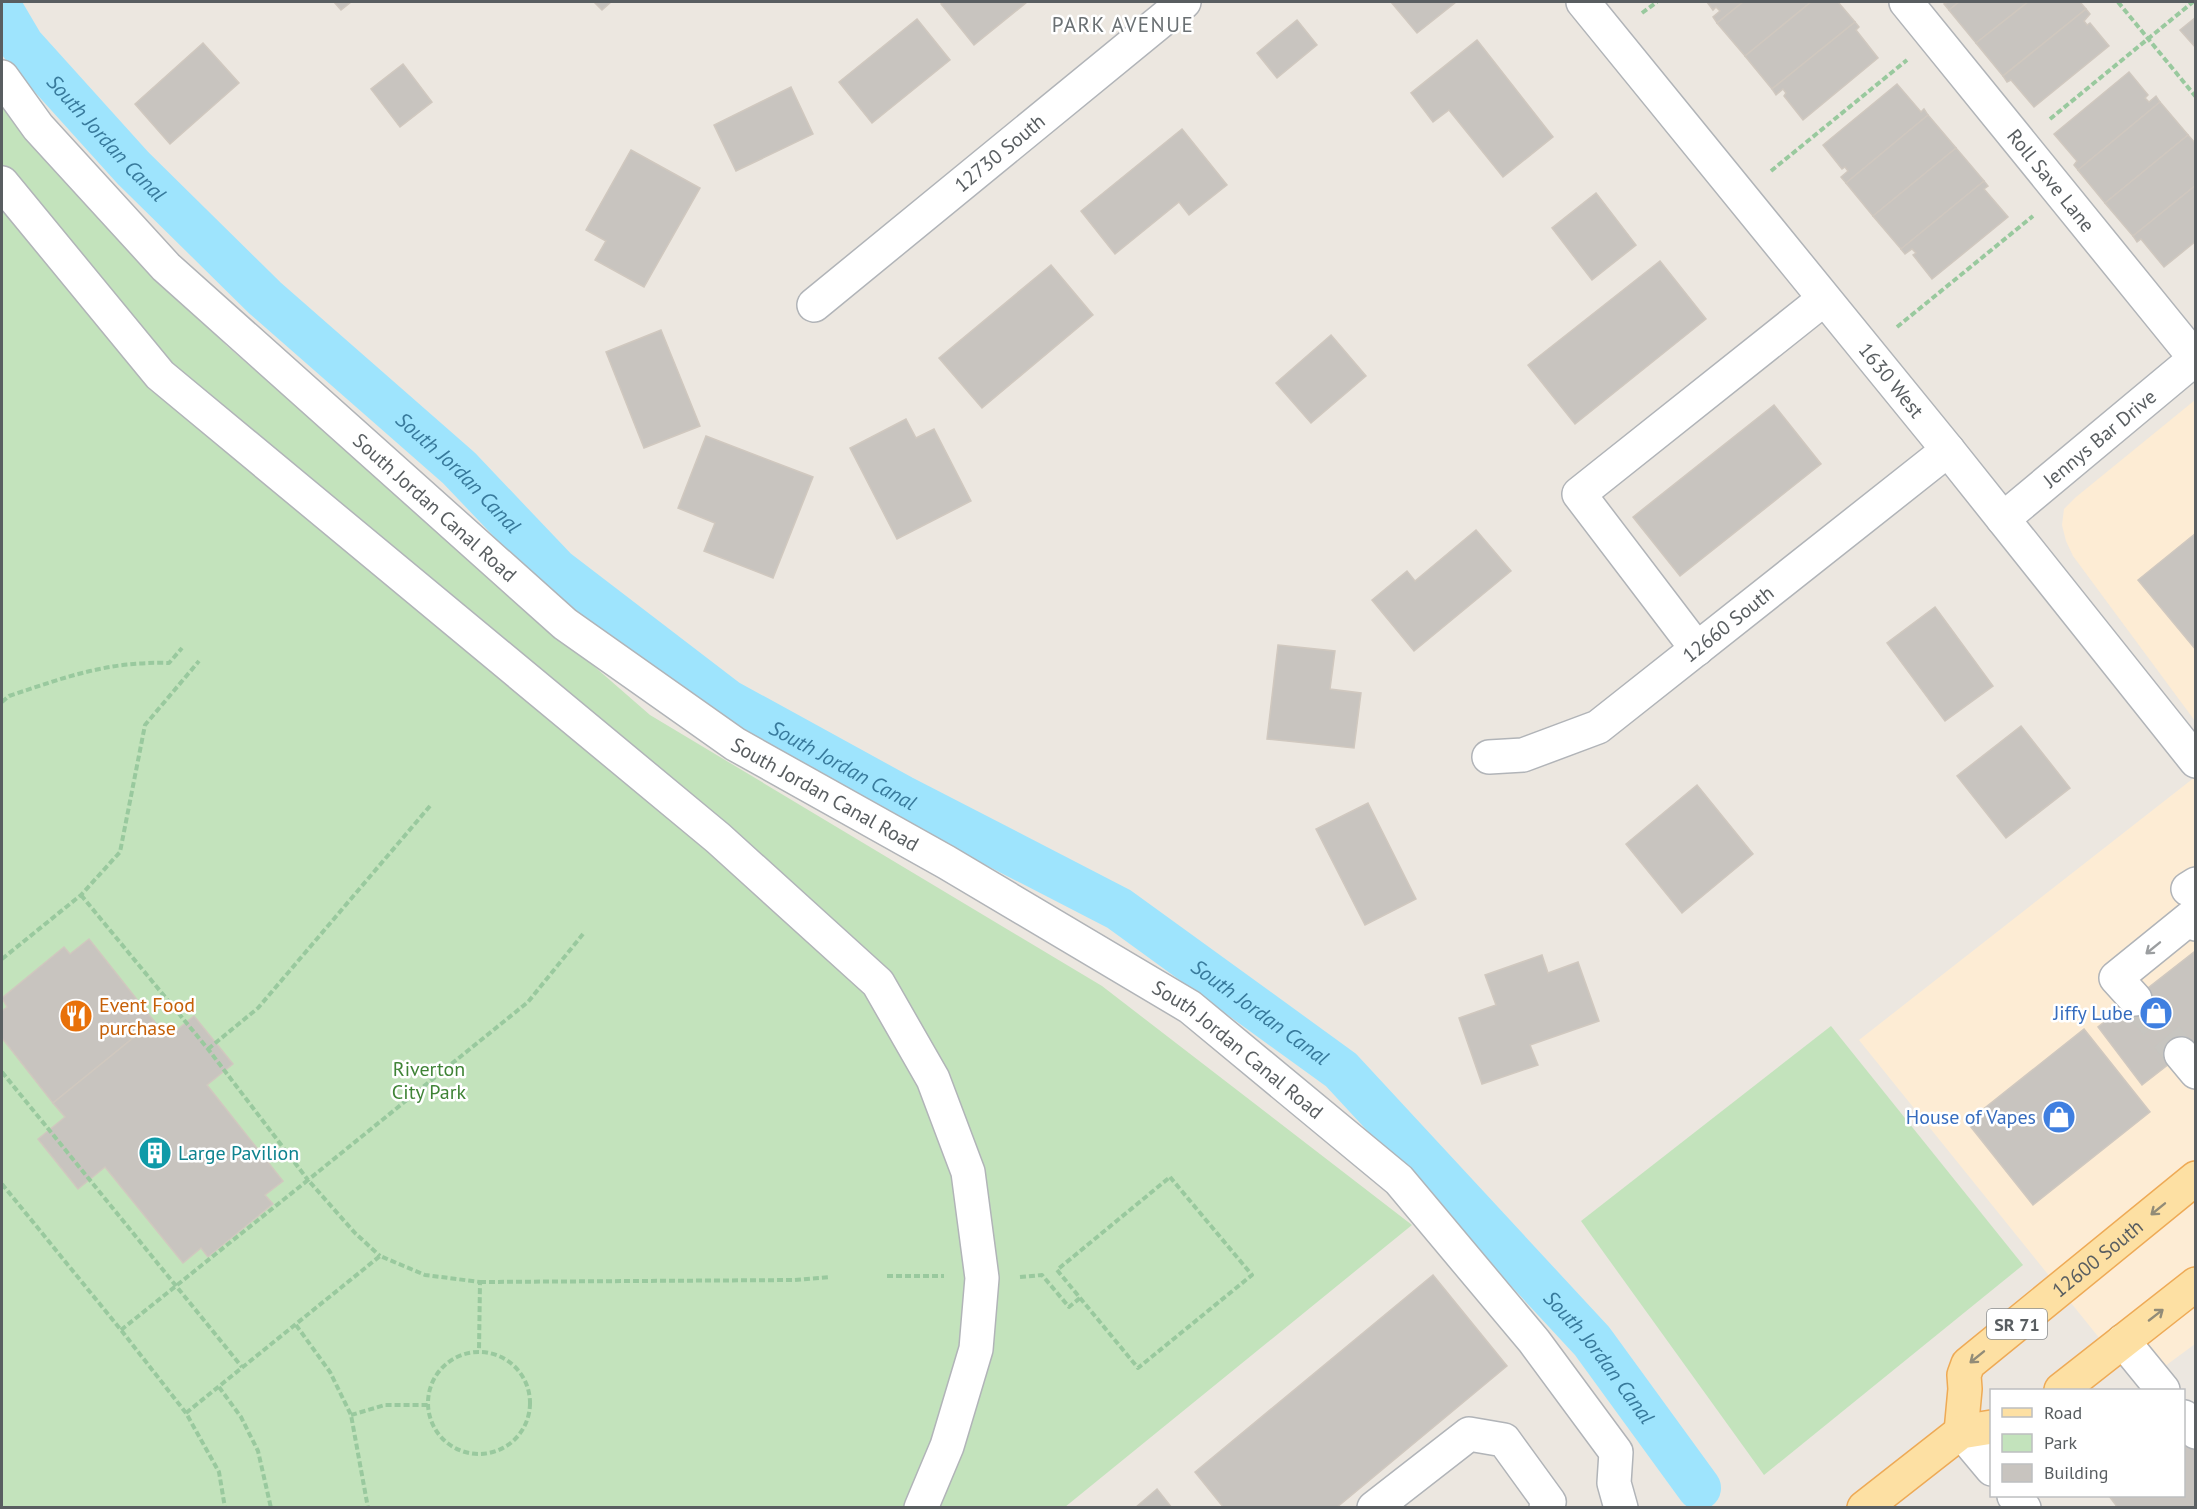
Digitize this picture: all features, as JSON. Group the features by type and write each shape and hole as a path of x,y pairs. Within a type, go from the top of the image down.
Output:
{"main road":[{"name":"12600 South","path":"1976,1429 1965,1389 1964,1375 1968,1364 2196,1178"},
{"path":"2062,1389 2196,1284"},
{"path":"1864,1508 1976,1429"}],"street":[{"name":"12730 South","path":"814,305 1184,2"},
{"name":"1630 West","path":"1583,2 1948,450 2196,761"},
{"name":"Roll Save Lane","path":"1906,2 2195,358"},
{"name":"South Jordan Canal Road","path":"2,77 38,127 166,267 565,624 735,744 946,862 1190,1007 1399,1180 1534,1341 1616,1452 1614,1483 1622,1508"},
{"path":"2,183 160,375 718,838 878,983 933,1079 968,1172 982,1278 976,1348 947,1446 921,1508"},
{"path":"1697,649 1579,494 1824,299"},
{"name":"Jennys Bar Drive","path":"2002,519 2195,358"},
{"name":"12660 South","path":"1489,757 1523,755 1598,728 1948,450"},
{"path":"2135,999 2116,978 2192,904"},
{"path":"2123,1341 2162,1389"},
{"path":"2185,1418 2196,1432"},
{"path":"1976,1429 1990,1464"},
{"path":"1374,1508 1469,1434 1504,1440 1549,1502 1546,1508"}],"path":[{"path":"1642,13 1657,2"},
{"path":"2118,2 2196,97"},
{"path":"2042,125 2193,2"},
{"path":"1770,171 1908,59"},
{"path":"1897,328 2035,214"},
{"path":"2,700 89,670 138,662 169,663 182,648"},
{"path":"2,960 81,895 120,852 145,725 199,661"},
{"path":"208,1049 258,1008 430,806"},
{"path":"81,895 208,1049 308,1180 355,1233 380,1256 425,1275 480,1282 794,1280 830,1277"},
{"path":"121,1330 528,1002 582,934"},
{"path":"2,1072 242,1367"},
{"path":"1170,1177 1252,1275 1138,1368 1080,1298 1057,1270 1170,1177"},
{"path":"2,1184 186,1413 219,1472 225,1508"},
{"path":"186,1413 380,1256"},
{"path":"1016,1277 1042,1275 1069,1307 1080,1298"},
{"path":"887,1276 947,1276"},
{"path":"479,1351 480,1282"},
{"path":"296,1325 330,1372 351,1415 368,1508"},
{"path":"479,1351 494,1354 506,1360 518,1371 527,1386 530,1403 519,1434 506,1445 492,1452 475,1454 459,1450 445,1441 434,1428 428,1412 429,1405 428,1396 433,1380 443,1366 457,1357 479,1351"},
{"path":"219,1387 241,1417 258,1450 271,1508"},
{"path":"351,1415 385,1405 429,1405"}],"shaded area":[{"path":"2195,400 2195,721 2073,556 2062,525 2064,509 2076,497"},
{"path":"2195,777 2195,1344 2138,1386 1859,1040"}],"green space":[{"name":"Riverton City Park","path":"2,102 54,163 227,346 650,715 1102,986 1412,1225 1065,1507 2,1507"},
{"path":"1831,1026 2023,1265 1764,1475 1581,1221"}],"building":[{"path":"334,2 351,2 341,10"},
{"path":"594,2 611,2 602,10"},
{"path":"944,2 1027,2 974,45 941,4"},
{"path":"1391,2 1456,2 1417,33"},
{"path":"1707,2 1743,2 1717,23 1713,17 1720,11 1716,7 1713,10"},
{"path":"1743,2 1811,2 1745,56 1717,23"},
{"path":"1811,2 1838,2 1855,22 1772,89 1745,56"},
{"path":"1959,2 1949,10 1944,4"},
{"path":"1959,2 2028,2 1976,43 1949,10"},
{"path":"2028,2 2080,2 2086,9 2003,76 1976,43"},
{"path":"2086,9 2090,14 2084,21 2087,25 2090,23 2109,46 2034,107 2011,80 2007,82 2003,76"},
{"path":"2196,17 2196,48 2180,30"},
{"path":"917,19 950,60 872,123 839,82"},
{"path":"1297,20 1317,45 1277,78 1257,53"},
{"path":"1855,22 1859,27 1856,30 1878,58 1803,120 1784,96 1786,93 1783,89 1776,95 1772,89"},
{"path":"1477,40 1553,137 1503,177 1449,110 1433,122 1411,93"},
{"path":"203,43 239,83 170,144 135,104"},
{"path":"403,64 432,102 400,127 371,89"},
{"path":"2129,72 2148,95 2145,98 2149,102 2156,96 2160,102 2078,170 2074,165 2077,161 2054,134"},
{"path":"1897,84 1921,112 1924,109 1928,115 1846,183 1841,177 1848,171 1845,167 1842,169 1823,145"},
{"path":"791,87 813,134 736,171 714,125"},
{"path":"2160,102 2188,135 2105,203 2078,170"},
{"path":"1928,115 1956,148 1873,216 1846,183"},
{"path":"1182,129 1227,185 1189,215 1179,202 1115,254 1081,211"},
{"path":"2188,135 2196,144 2196,185 2133,236 2105,203"},
{"path":"1956,148 1984,181 1901,249 1873,216"},
{"path":"631,150 700,188 644,287 595,260 606,241 586,230"},
{"path":"1984,181 1988,186 1984,189 2008,217 1932,279 1913,255 1916,253 1912,249 1905,254 1901,249"},
{"path":"2196,185 2196,241 2164,267 2141,239 2137,242 2133,236"},
{"path":"1596,193 1636,245 1592,280 1552,228"},
{"path":"1660,261 1706,319 1575,424 1528,365"},
{"path":"1051,265 1093,315 982,408 939,358"},
{"path":"661,330 700,426 644,448 606,352"},
{"path":"1331,335 1366,376 1311,423 1276,383"},
{"path":"1774,405 1821,464 1680,576 1633,517"},
{"path":"906,419 916,438 934,429 971,501 897,539 850,448"},
{"path":"706,436 813,477 773,578 704,551 715,523 678,508"},
{"path":"1476,530 1511,571 1414,651 1372,600 1407,571 1415,581"},
{"path":"2196,533 2196,650 2138,580"},
{"path":"1935,607 1993,686 1945,721 1887,643"},
{"path":"1278,645 1335,651 1330,689 1361,693 1354,748 1267,739"},
{"path":"2021,726 2070,788 2006,838 1957,776"},
{"path":"1697,785 1753,854 1682,913 1626,844"},
{"path":"1368,803 1416,899 1365,925 1316,829"},
{"name":"Event Food purchase","path":"89,939 154,1021 53,1103 2,1038 2,1011 7,1007 2,998 64,947 70,954"},
{"name":"Jiffy Lube","path":"2194,952 2196,1043 2142,1085 2098,1027"},
{"path":"1542,955 1548,973 1578,962 1599,1021 1530,1045 1538,1065 1482,1084 1459,1018 1496,1005 1485,975"},
{"name":"Large Pavilion","path":"194,1016 233,1064 207,1085 283,1181 265,1195 273,1204 208,1257 201,1248 183,1263 105,1167 78,1189 38,1139 65,1117 53,1103 154,1021 168,1037"},
{"name":"House of Vapes","path":"2084,1029 2150,1112 2033,1205 1967,1122"},
{"path":"1433,1275 1507,1366 1336,1508 1224,1508 1195,1472"},
{"path":"2185,1437 2196,1451 2196,1508 2118,1508 2110,1497 2185,1497"},
{"path":"1157,1489 1172,1508 1135,1508"}],"waterway":[{"name":"South Jordan Canal","path":"2,11 22,45 133,168 265,298 459,468 556,570 727,701 902,797 1119,909 1341,1070 1592,1341 1699,1488"}],"tunnel":[{"path":"2135,999 2181,1054"}],"place":[{"name":"Jiffy Lube","path":"2156,1013"},
{"name":"Event Food purchase","path":"76,1016"},
{"name":"House of Vapes","path":"2059,1117"},
{"name":"Large Pavilion","path":"155,1153"}],"district":[{"name":"PARK AVENUE","path":"1123,24"}]}
